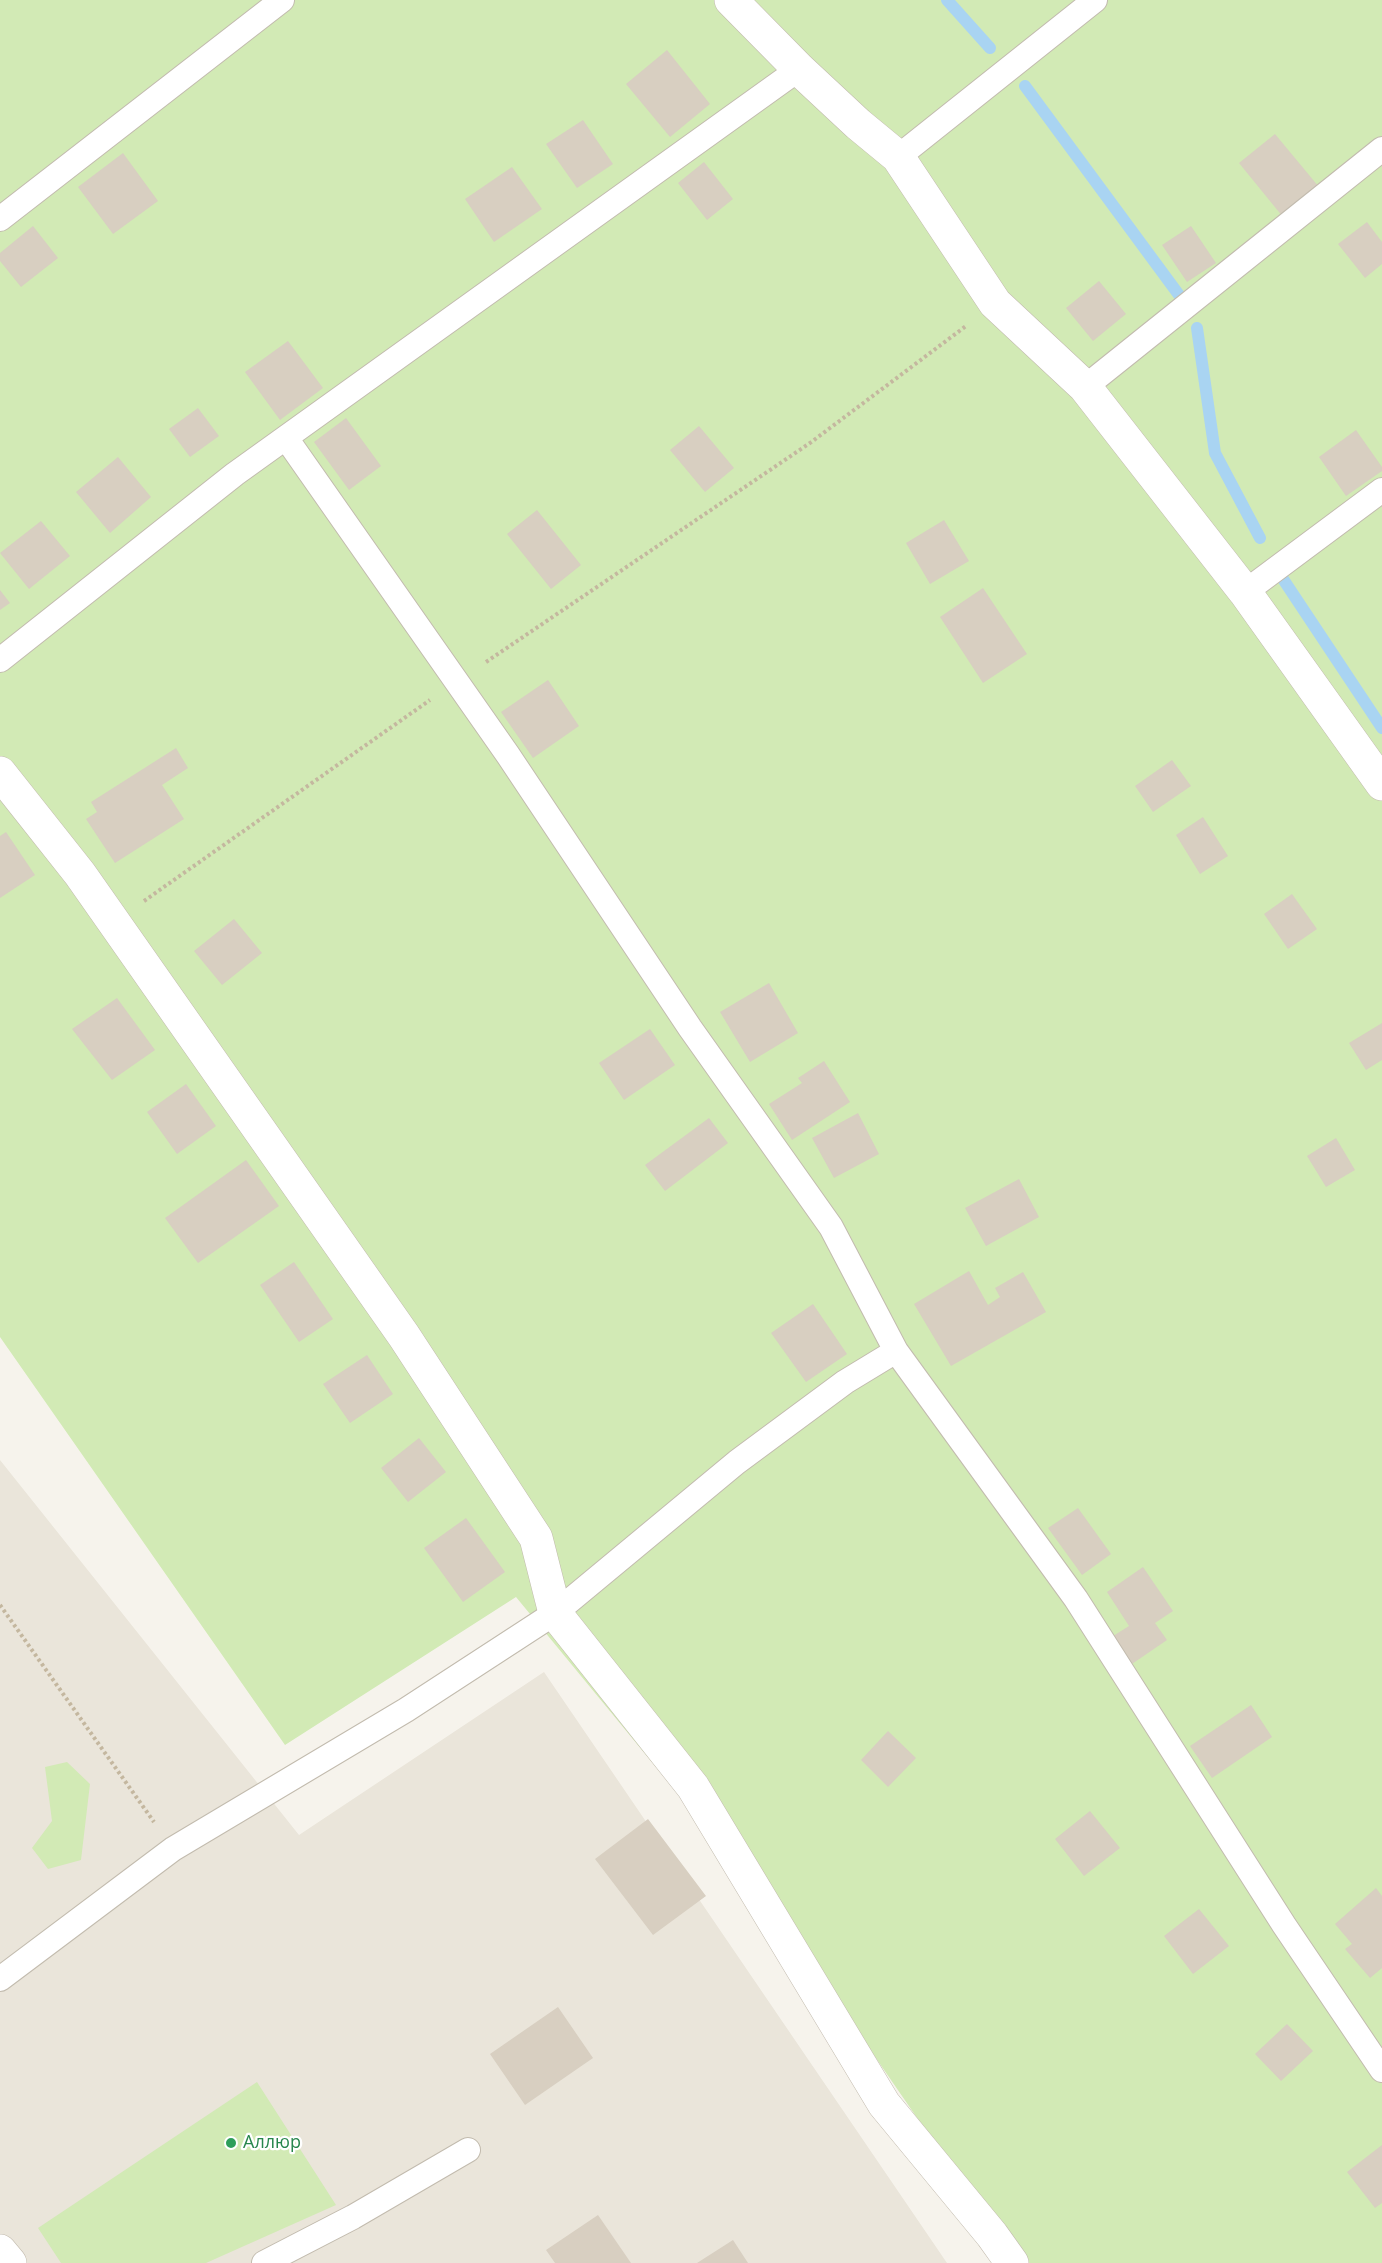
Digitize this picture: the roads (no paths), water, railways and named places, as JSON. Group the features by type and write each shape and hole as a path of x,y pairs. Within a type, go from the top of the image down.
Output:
{"street":[{"path":"731,0 799,69 898,158 995,303 1085,387 1245,592 1382,784"},
{"path":"0,773 81,874 404,1336 536,1538 555,1612 693,1787 884,2104 992,2235 1012,2263"},
{"path":"0,2251 10,2263"}],"lane":[{"path":"0,219 282,0"},
{"path":"898,158 1095,0"},
{"path":"0,660 235,474 799,69"},
{"path":"1085,387 1382,149"},
{"path":"286,438 508,755 690,1028 831,1227 896,1351 1076,1599 1284,1925 1382,2070"},
{"path":"1245,592 1382,490"},
{"path":"0,1979 173,1849 406,1710 555,1612 737,1462 844,1382 896,1351"},
{"path":"264,2263 353,2217 468,2150"}],"waterway":[{"path":"947,0 990,48"},
{"path":"1025,86 1179,295"},
{"path":"1197,328 1215,453 1260,538"},
{"path":"1283,579 1382,728"}],"place":[{"name":"Аллюр","path":"231,2143"}]}
